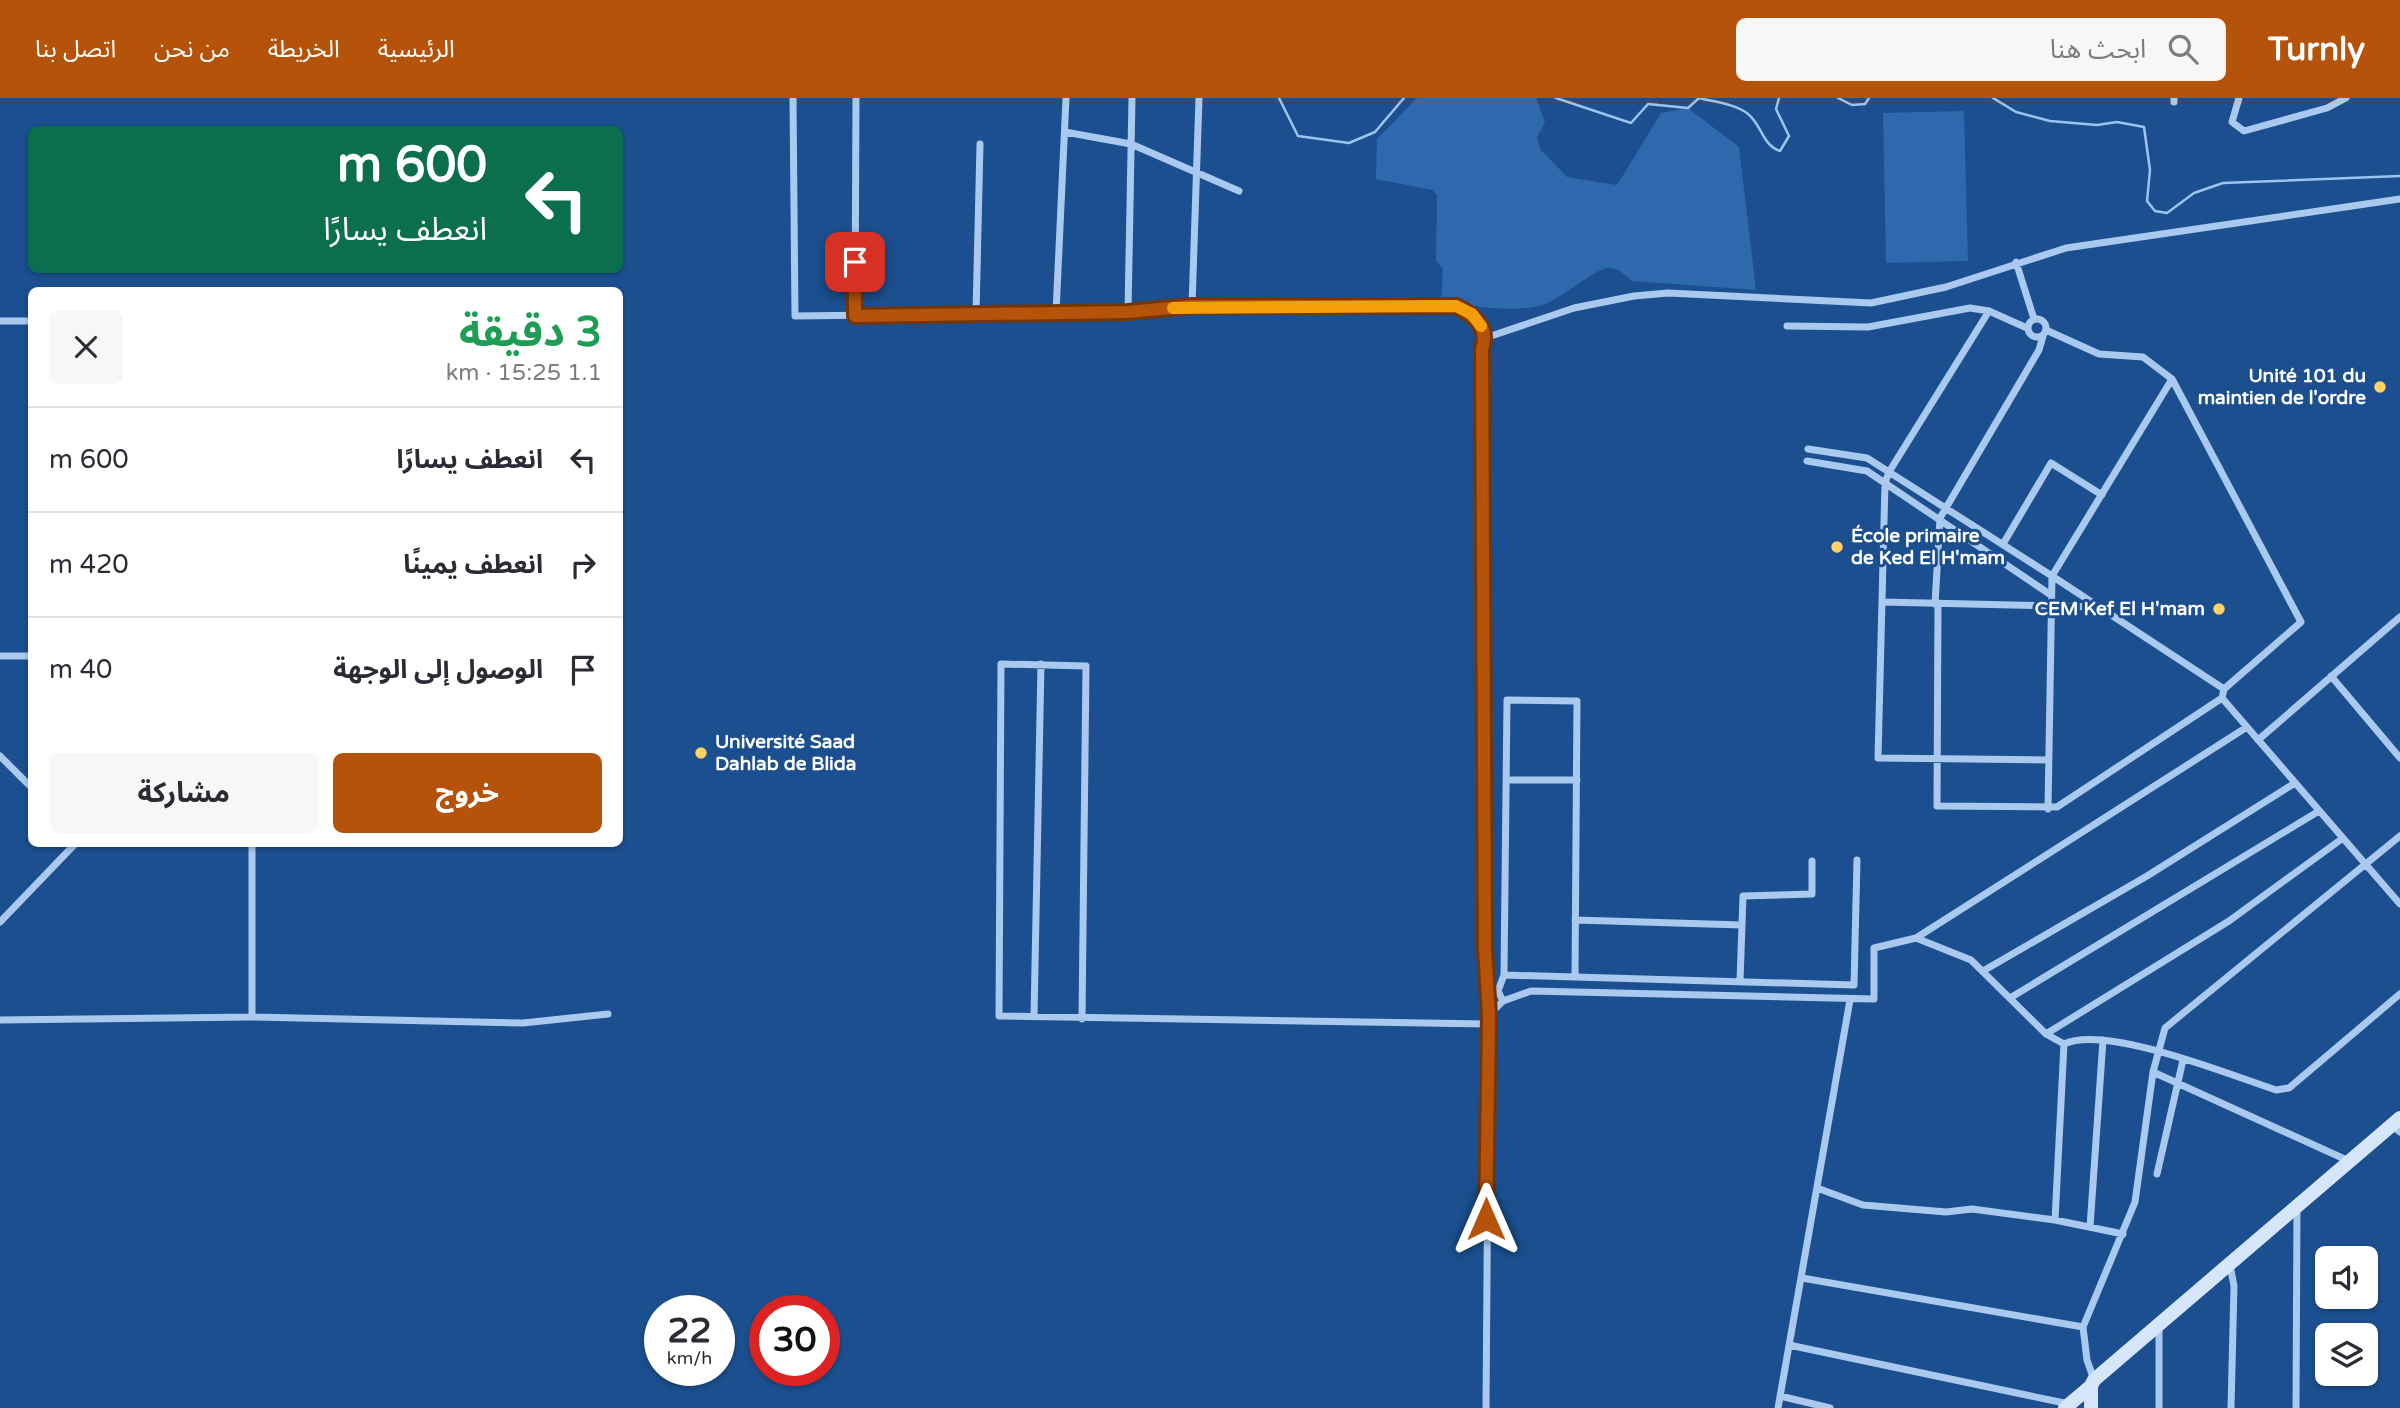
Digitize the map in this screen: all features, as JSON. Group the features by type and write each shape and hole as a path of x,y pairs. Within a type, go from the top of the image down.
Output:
{"street":[{"path":"793,98 795,316 1128,312 1192,306 1456,306 1472,314 1481,324 1485,341"},
{"path":"855,316 856,98"},
{"path":"1056,313 1066,98"},
{"path":"1128,312 1132,98"},
{"path":"1192,306 1199,98"},
{"path":"2239,98 2232,122 2244,131 2327,108 2346,98"},
{"path":"1065,132 1132,144 1239,191"},
{"path":"976,314 980,144"},
{"path":"1486,1408 1489,989 1485,893 1482,349 1485,341 1491,336 1574,308 1634,296 1668,293 1871,303 1947,286 2066,248 2129,236 2400,200"},
{"path":"2016,262 2034,319"},
{"path":"1787,326 1868,327 1970,308 1989,312 2027,328 2033,337 2044,333 2099,354 2143,357 2172,379 2301,622 2224,689 2222,698 2049,809 1937,806 1937,604 1940,518 2039,350 2044,333 2043,321 2034,319"},
{"path":"1989,312 1889,472 1885,483 1878,758 2049,761"},
{"path":"2027,328 2034,319"},
{"path":"0,321 28,321"},
{"path":"2049,809 2052,576 2172,379"},
{"path":"1808,449 1867,458 2224,689"},
{"path":"1807,461 1867,471 2051,594"},
{"path":"2003,544 2051,463 2102,495"},
{"path":"1882,602 2098,607"},
{"path":"2258,740 2399,620"},
{"path":"0,656 28,656"},
{"path":"1082,1019 1086,666 1001,664 999,1016 1082,1019 1487,1024"},
{"path":"1034,1017 1041,664"},
{"path":"2331,676 2400,758"},
{"path":"2222,698 2400,904"},
{"path":"1503,1001 1498,991 1504,975 1507,700 1577,701 1575,977"},
{"path":"1489,1015 1503,1001 1531,991 1874,999 1874,948 1916,938 2246,727"},
{"path":"0,756 28,784"},
{"path":"1506,780 1577,780"},
{"path":"1983,971 2147,876 2295,783"},
{"path":"2010,998 2319,811"},
{"path":"2091,1408 2092,1383 2083,1327 2135,1202 2153,1072 2165,1028 2400,836"},
{"path":"2046,1034 2229,921 2343,838"},
{"path":"0,922 72,847"},
{"path":"252,847 252,1017"},
{"path":"1504,975 1854,985 1857,860"},
{"path":"1740,981 1743,896 1812,894 1812,861"},
{"path":"1575,920 1742,925"},
{"path":"1916,938 1971,960 2046,1034 2064,1044 2087,1037 2157,1051 2276,1090 2289,1088 2400,995"},
{"path":"1489,989 1498,991"},
{"path":"1778,1408 1850,1000"},
{"path":"0,1020 252,1017 523,1023 608,1014"},
{"path":"2090,1227 2102,1040"},
{"path":"2055,1220 2064,1044"},
{"path":"2157,1174 2183,1060"},
{"path":"2153,1072 2349,1161"},
{"path":"1789,1345 2067,1406 2158,1322 2349,1161 2397,1125"},
{"path":"1817,1188 1863,1205 1947,1212 1972,1209 2055,1220 2123,1234"},
{"path":"2296,1408 2297,1206"},
{"path":"2230,1264 2234,1286 2231,1408"},
{"path":"1802,1278 2083,1327"},
{"path":"2158,1322 2159,1408"},
{"path":"1780,1396 1830,1408"}],"shaded area":[{"path":"1417,98 1536,98 1545,122 1537,137 1540,149 1567,177 1617,185 1661,113 1688,108 1739,147 1756,290 1632,281 1619,271 1609,268 1539,306 1503,309 1441,302 1443,269 1436,261 1437,195 1432,190 1376,179 1377,139"},
{"path":"1964,111 1968,261 1886,263 1883,113"}],"waterway":[{"path":"1279,98 1298,136 1349,143 1375,132 1404,98"},
{"path":"1556,98 1631,123 1648,104 1688,108 1699,98 1725,104 1748,114 1769,144 1780,151 1789,136 1776,109 1779,98"},
{"path":"1838,98 1852,105 1865,104 1869,98"},
{"path":"1993,98 2016,112 2050,121 2097,125 2117,122 2144,127 2150,170 2147,201 2155,211 2167,213 2194,193 2223,183 2400,176"}],"slow traffic":[{"path":"1173,308 1456,306 1472,314 1481,326"}],"place":[{"name":"Unité 101 du maintien de l'ordre","path":"2380,387"},
{"name":"École primaire de Ked El H'mam","path":"1837,547"},
{"name":"CEM Kef El H'mam","path":"2219,609"},
{"name":"Université Saad Dahlab de Blida","path":"701,753"}],"route":[{"path":"855,262 855,316 1128,312 1192,306 1456,306 1472,314 1481,324 1485,341 1482,349 1485,949 1489,989 1486,1219"}]}
